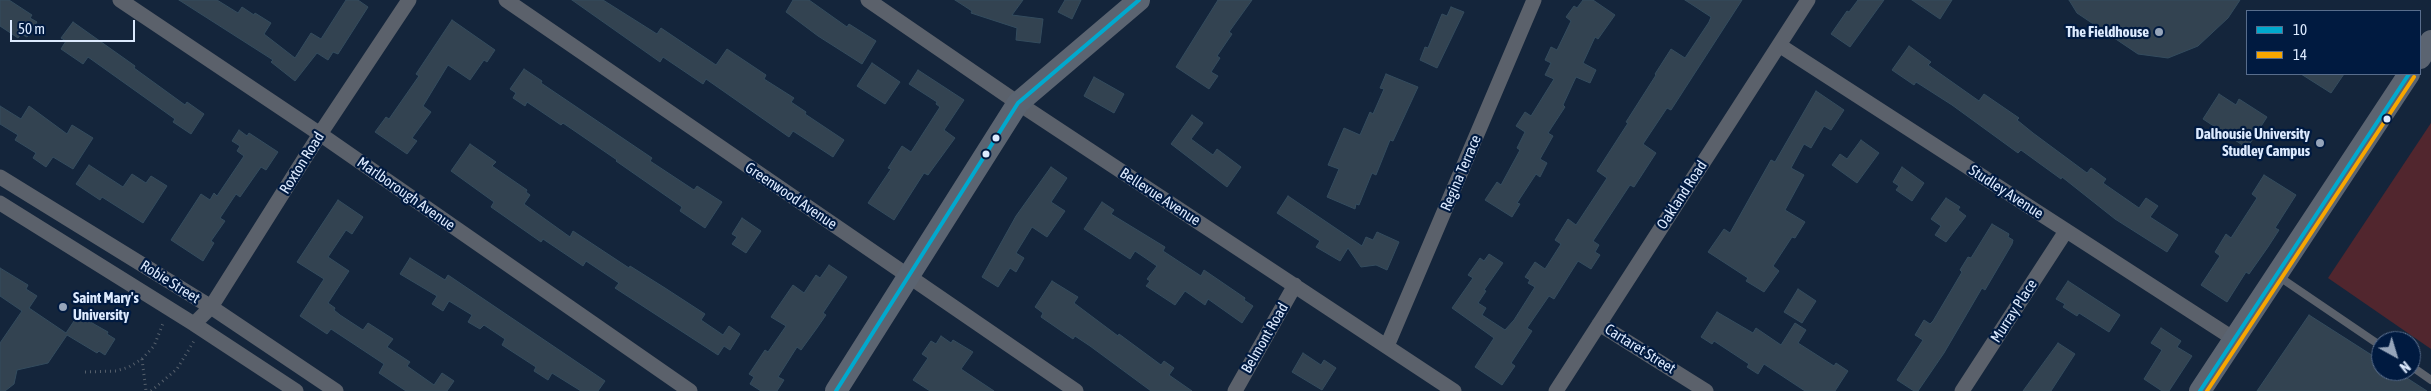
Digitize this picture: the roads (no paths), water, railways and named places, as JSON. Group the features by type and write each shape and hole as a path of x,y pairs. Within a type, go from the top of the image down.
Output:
{"street":[{"name":"Marlborough Avenue","path":"120,0 320,134 690,391"},
{"name":"Roxton Road","path":"191,330 211,307 320,134 409,0"},
{"name":"Greenwood Avenue","path":"506,0 1076,391"},
{"name":"Bellevue Avenue","path":"868,0 1018,103 1454,391"},
{"path":"836,391 1018,103 1139,0"},
{"name":"Regina Terrace","path":"1387,346 1534,0"},
{"name":"Oakland Road","path":"1556,391 1808,0"},
{"path":"2421,56 2431,41"},
{"name":"Studley Avenue","path":"1779,44 2234,339"},
{"path":"2200,391 2408,75"},
{"name":"Robie Street","path":"0,177 211,307 336,391"},
{"name":"Robie Street","path":"0,203 191,330 296,391"},
{"name":"Murray Place","path":"1962,391 2066,231"},
{"name":"Belmont Road","path":"1235,391 1295,285"},
{"name":"Cartaret Street","path":"1599,324 1706,391"}],"lane":[{"path":"2276,275 2371,339"}],"place":[{"name":"The Fieldhouse","path":"2159,32"},
{"name":"Dalhousie University Studley Campus","path":"2320,143"},
{"name":"Saint Mary's University","path":"63,307"}]}
